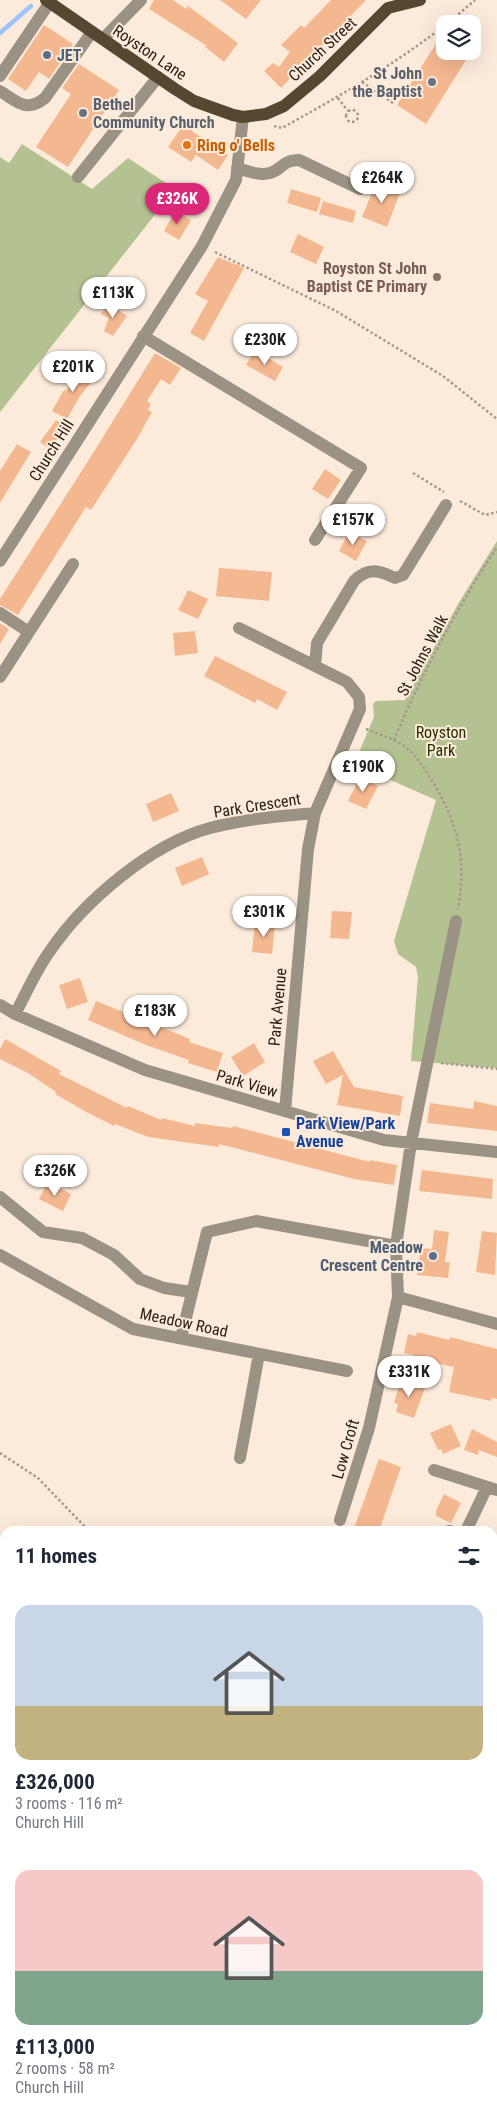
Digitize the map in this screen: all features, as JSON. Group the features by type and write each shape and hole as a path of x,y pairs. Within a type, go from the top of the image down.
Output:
{"main road":[{"name":"Church Street","path":"243,117 266,114 284,106 320,76 388,8 420,0"},
{"name":"Royston Lane","path":"48,1 194,101 243,117"}],"street":[{"path":"0,91 26,106 36,106 45,98 97,36 141,0"},
{"path":"0,76 48,1"},
{"path":"78,176 158,77"},
{"name":"Church Hill","path":"0,561 202,246 236,180 243,117"},
{"path":"238,168 258,174 272,173 289,160 299,160 360,189"},
{"path":"143,336 361,468 315,540"},
{"path":"315,666 317,643 354,581 361,574 370,570 382,571 395,578 403,575 446,505"},
{"path":"0,677 73,564"},
{"path":"0,613 29,632"},
{"name":"Park Avenue","path":"238,628 347,682 359,697 360,709 316,813 308,850 285,1111"},
{"name":"Park Crescent","path":"15,1014 50,951 93,900 150,854 209,828 265,817 316,813"},
{"name":"Low Croft","path":"340,1520 368,1428 398,1297 396,1246 411,1143 456,921"},
{"name":"Park View","path":"0,1005 15,1014 146,1070 384,1140 497,1152"},
{"path":"0,1197 43,1232 82,1238 114,1255 140,1279 164,1288 191,1292"},
{"path":"181,1338 207,1232 256,1221 396,1246"},
{"name":"Meadow Road","path":"0,1255 133,1329 347,1371"},
{"path":"398,1297 497,1324"},
{"path":"240,1458 259,1354"},
{"path":"434,1470 492,1489 469,1526"}],"path":[{"path":"457,15 476,0"},
{"path":"266,123 282,128 337,98 418,47 436,32"},
{"path":"362,82 394,103"},
{"path":"337,98 348,111"},
{"path":"352,109 357,112 358,116 355,122 347,120 345,114 348,111 352,109"},
{"path":"202,246 336,312 443,376 497,419"},
{"name":"St Johns Walk","path":"394,740 410,703 443,638 497,547"},
{"path":"355,724 405,745 415,755 446,804 457,832 462,866 456,921"},
{"path":"427,1062 497,1068"},
{"path":"0,1452 38,1478 84,1526"}],"green space":[{"path":"22,144 92,189 128,158 175,189 0,412 0,157 9,163"},
{"name":"Royston Park","path":"497,541 497,1068 411,1061 418,977 416,967 398,954 394,941 436,800 354,764 374,717 373,704 376,701 405,700 458,604"}],"building":[{"path":"154,0 173,0 186,9 188,6 238,43 224,62 205,47 207,46 149,9"},
{"path":"220,0 261,0 246,19"},
{"path":"331,0 366,0 281,88 264,71 273,63 279,67 290,52 281,45 301,25 304,28"},
{"path":"44,25 73,44 49,79 39,72 26,91 8,79"},
{"name":"St John the Baptist","path":"436,44 436,60 466,60 426,124 397,105"},
{"path":"79,64 119,90 68,167 36,147 71,94 62,88"},
{"path":"183,125 228,155 218,170 196,155 191,162 168,147"},
{"path":"377,180 401,190 387,227 362,217"},
{"path":"291,189 321,198 317,212 287,203"},
{"path":"323,201 356,211 353,223 319,214"},
{"path":"175,211 191,220 179,240 164,231"},
{"path":"298,234 324,247 316,264 290,252"},
{"path":"218,257 244,268 204,341 190,333 208,301 195,294"},
{"path":"108,303 127,316 113,336 104,331 109,318 101,314"},
{"path":"255,350 283,367 275,381 246,365"},
{"path":"155,353 181,368 170,385 161,379 147,401 151,404 148,410 152,412 137,439 91,510 86,507 18,615 0,605 0,599"},
{"path":"83,367 96,376 80,396 67,419 52,411 64,390 66,391"},
{"path":"56,420 66,427 50,449 40,442"},
{"path":"17,444 31,452 0,503 0,471"},
{"path":"325,469 341,480 328,499 312,489"},
{"path":"349,532 367,541 356,561 339,551"},
{"path":"219,568 272,572 269,601 216,596"},
{"path":"188,590 208,599 198,619 178,610"},
{"path":"0,623 9,629 0,644"},
{"path":"195,631 198,653 175,656 173,633"},
{"path":"215,656 287,692 277,710 257,699 255,703 204,676"},
{"path":"360,777 378,786 366,809 348,801"},
{"path":"171,793 179,811 153,822 146,804"},
{"path":"202,857 209,874 182,886 175,868"},
{"path":"332,911 352,912 349,939 330,938"},
{"path":"255,923 275,924 272,954 252,952"},
{"path":"80,978 88,1002 67,1009 59,985"},
{"path":"96,1001 190,1039 189,1042 223,1053 217,1072 188,1063 189,1060 146,1045 88,1020"},
{"path":"5,1039 61,1071 59,1074 127,1108 128,1106 161,1120 162,1118 195,1126 195,1123 232,1128 233,1126 370,1162 370,1160 397,1165 394,1185 354,1179 219,1144 219,1147 148,1137 115,1124 114,1126 55,1094 56,1092 28,1073 0,1059 0,1049"},
{"path":"254,1043 265,1062 243,1076 231,1057"},
{"path":"333,1051 354,1087 403,1096 400,1116 337,1105 343,1075 326,1084 313,1061"},
{"path":"474,1101 497,1106 497,1131 427,1123 430,1103 473,1109"},
{"path":"422,1170 493,1179 492,1199 419,1191"},
{"path":"48,1182 71,1194 63,1211 39,1199"},
{"name":"Meadow Crescent Centre","path":"434,1230 449,1232 445,1262 450,1262 448,1278 417,1275 421,1248 432,1249"},
{"path":"482,1231 497,1233 495,1275 476,1272"},
{"path":"417,1332 449,1340 450,1337 497,1349 497,1399 492,1398 491,1401 449,1392 454,1367 413,1358 414,1355 404,1353 408,1334 416,1336"},
{"path":"401,1379 426,1385 414,1418 396,1412 398,1404 394,1403"},
{"path":"451,1424 461,1446 443,1454 441,1449 438,1450 430,1433"},
{"path":"472,1429 497,1442 497,1457 479,1450 478,1455 464,1450"},
{"path":"379,1459 401,1467 381,1526 355,1526"},
{"path":"444,1494 461,1503 451,1523 436,1516 436,1511"}],"waterway":[{"path":"0,33 31,6"}],"place":[{"name":"JET","path":"47,55"},
{"name":"St John the Baptist","path":"432,82"},
{"name":"Bethel Community Church","path":"83,113"},
{"name":"Ring o' Bells","path":"187,145"},
{"name":"Royston St John Baptist CE Primary","path":"437,277"},
{"name":"Park View/Park Avenue","path":"286,1132"},
{"name":"Meadow Crescent Centre","path":"433,1256"}]}
